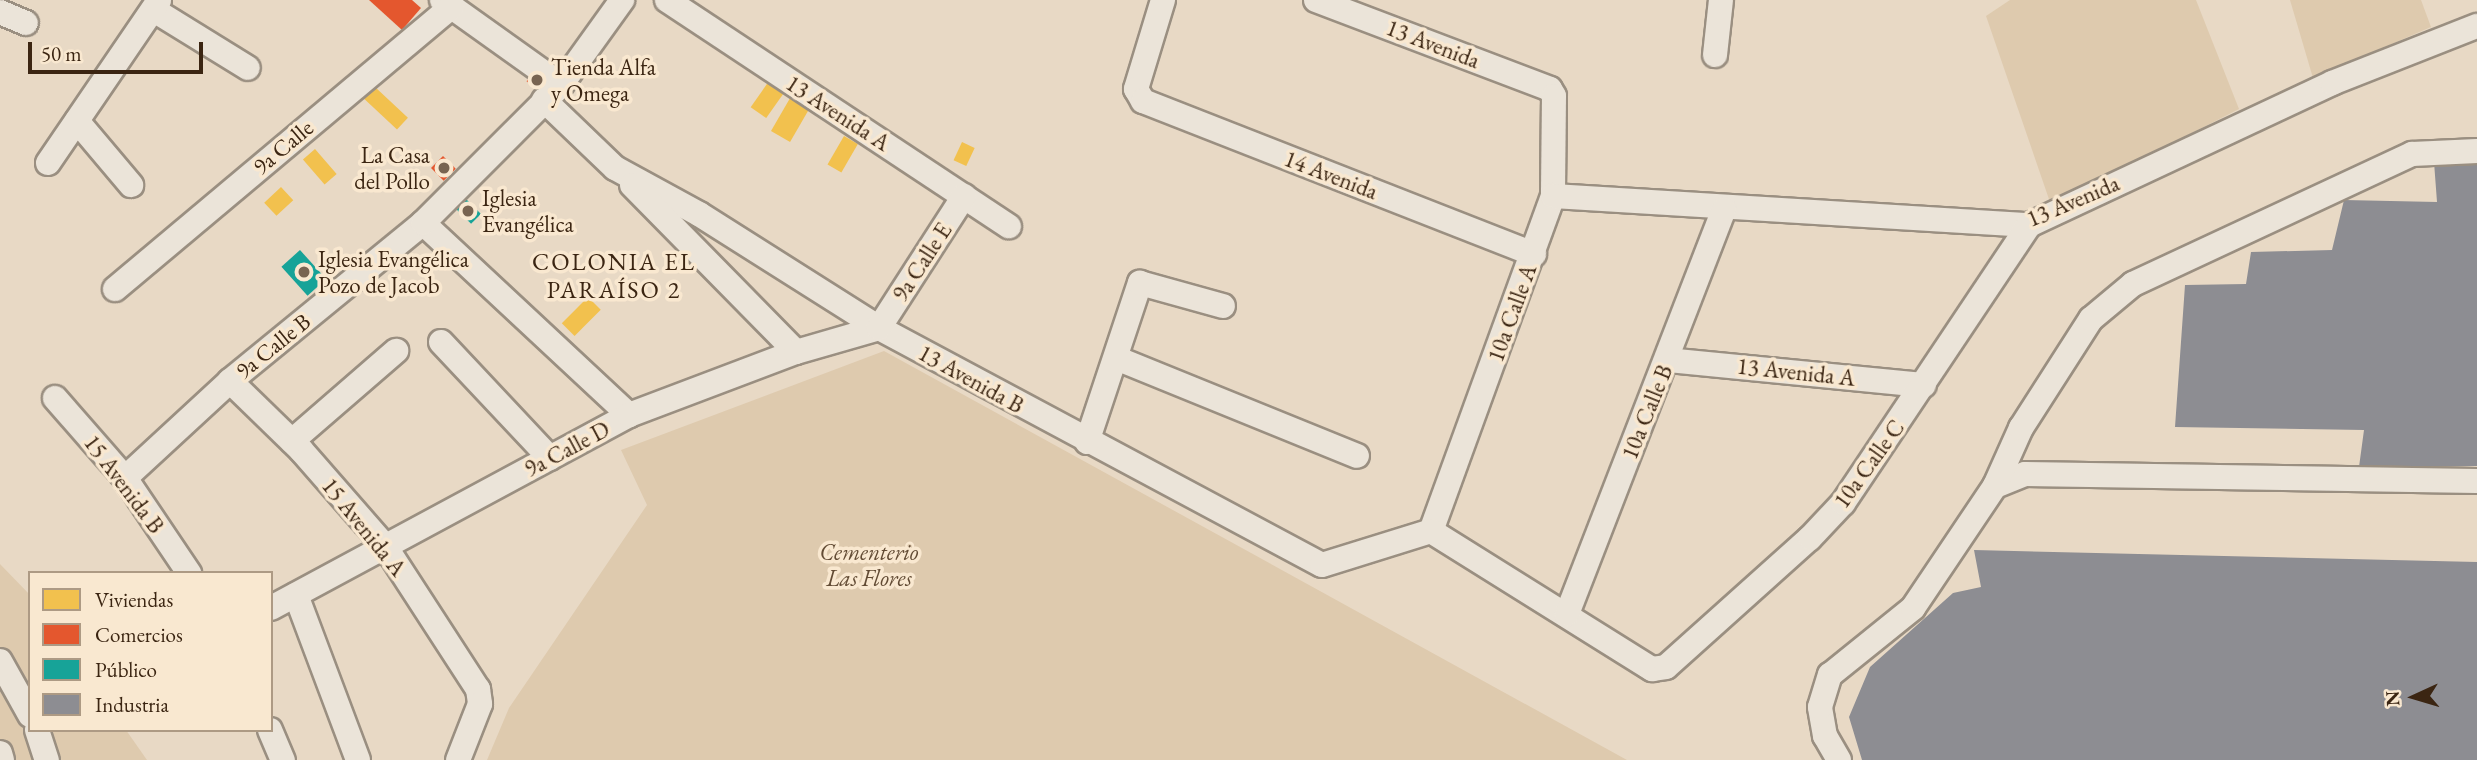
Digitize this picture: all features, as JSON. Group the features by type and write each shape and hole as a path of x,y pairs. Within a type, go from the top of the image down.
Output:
{"street":[{"name":"9a Calle B","path":"125,478 230,381 423,223 553,92 622,0"},
{"name":"13 Avenida A","path":"667,0 1009,226"},
{"name":"14 Avenida","path":"1163,0 1136,89 1143,101 1534,254"},
{"name":"13 Avenida","path":"1316,0 1550,89"},
{"path":"1715,55 1720,0"},
{"name":"13 Avenida B","path":"447,3 553,92 615,168 699,214 879,328 1087,442 1324,566 1432,531"},
{"name":"9a Calle","path":"115,289 447,3"},
{"path":"48,163 156,5 248,68"},
{"path":"0,12 26,23"},
{"name":"13 Avenida","path":"1553,196 1724,209 2029,225 2332,83 2477,26"},
{"name":"10a Calle A","path":"1432,531 1553,196 1554,96 1550,89"},
{"path":"77,121 131,184"},
{"path":"1839,760 1825,736 1820,707 1830,675 1913,608 1995,485 2052,374 2091,319 2133,284 2412,154 2477,151"},
{"path":"615,168 796,352"},
{"name":"9a Calle E","path":"879,328 964,196"},
{"name":"10a Calle B","path":"1567,614 1668,360 1724,209"},
{"path":"423,223 629,415"},
{"name":"10a Calle C","path":"1567,614 1652,668 1666,667 1835,512 1924,385 2029,225"},
{"path":"1087,442 1140,283 1223,306"},
{"name":"9a Calle D","path":"273,607 629,415 796,352 879,328"},
{"path":"441,342 550,458"},
{"path":"292,442 396,351"},
{"path":"1116,358 1357,456"},
{"name":"13 Avenida A","path":"1668,360 1924,385"},
{"name":"15 Avenida A","path":"230,381 292,442 385,546 478,689 480,704 458,760"},
{"name":"15 Avenida B","path":"55,398 125,478 188,571"},
{"path":"1995,485 2025,474 2477,481"},
{"path":"1432,531 1567,614"},
{"path":"296,594 359,760"},
{"path":"0,661 28,711"},
{"path":"38,732 47,760"},
{"path":"271,732 283,760"},
{"path":"0,753 2,760"}],"green space":[{"path":"2010,0 2196,0 2239,109 2051,205 1986,16"},
{"path":"2290,0 2421,0 2431,27 2313,78"},
{"name":"Cementerio Las Flores","path":"884,351 1627,760 487,760 509,708 647,505 621,450"},
{"path":"0,564 28,593 28,732 127,732 147,760 0,760"}],"building: Viviendas":[{"path":"769,81 785,92 766,118 751,107"},
{"path":"375,87 408,118 397,129 364,99"},
{"path":"793,93 812,104 790,142 771,131"},
{"path":"844,136 858,144 841,173 828,165"},
{"path":"962,142 975,148 966,166 954,160"},
{"path":"315,149 337,174 325,184 303,159"},
{"path":"281,187 293,200 276,216 264,203"},
{"path":"588,297 601,310 575,336 562,323"}],"building: Comercios":[{"path":"369,0 412,0 421,8 402,30"},
{"name":"Tienda Alfa y Omega","path":"535,70 547,79 539,90 527,81"},
{"name":"La Casa del Pollo","path":"443,156 456,169 444,181 431,168"}],"building: Público":[{"name":"Iglesia Evangélica","path":"464,197 481,214 471,224 454,207"},
{"name":"Iglesia Evangélica Pozo de Jacob","path":"300,250 326,279 308,296 281,267"}],"building: Industria":[{"path":"2434,162 2477,162 2477,466 2359,467 2364,430 2175,427 2185,285 2246,284 2251,252 2332,250 2344,200 2437,202"},
{"path":"1974,550 2477,562 2477,760 1862,760 1849,717 1870,667 1953,593 1981,587"}],"place":[{"name":"Tienda Alfa y Omega","path":"537,80"},
{"name":"La Casa del Pollo","path":"444,168"},
{"name":"Iglesia Evangélica","path":"468,211"},
{"name":"Iglesia Evangélica Pozo de Jacob","path":"304,272"}],"district":[{"name":"COLONIA EL PARAÍSO 2","path":"614,276"}]}
